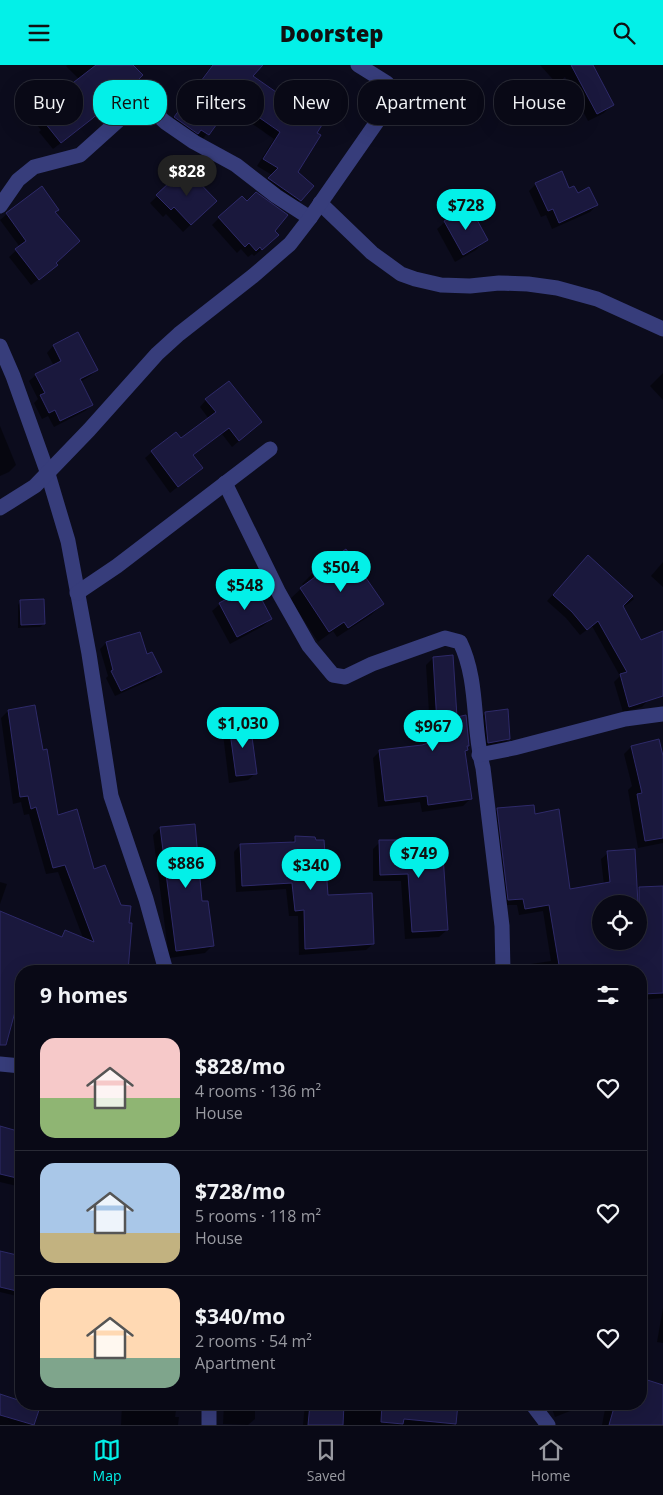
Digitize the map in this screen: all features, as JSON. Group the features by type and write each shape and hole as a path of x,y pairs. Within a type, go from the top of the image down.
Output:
{"street":[{"path":"0,508 35,487 157,354 290,244 388,106 390,93 386,83 358,65"},
{"path":"0,206 18,180 34,167 80,155 130,110 140,104 146,105 165,122 194,142 236,165 276,196 310,217"},
{"path":"320,203 372,253 401,274 441,285 470,286 499,283 556,288 597,299 663,329"},
{"path":"0,346 13,376 48,474 68,541 112,796 146,899 164,965"},
{"path":"77,593 117,566 270,449"},
{"path":"225,483 309,646 333,675 345,677 372,664 445,638 460,642 468,658 475,705 479,755 483,768 502,926 504,965"},
{"path":"479,755 514,748 625,719 663,714"},
{"path":"0,1064 15,1065"},
{"path":"209,1410 209,1425"},
{"path":"537,1410 548,1425"}],"building":[{"path":"96,65 133,65 143,75 140,80 93,80 93,118 61,143 47,125 83,125 83,80 77,80"},
{"path":"213,65 263,65 253,76 259,80 202,80"},
{"path":"571,65 593,65 614,105 597,114 584,90 584,80 579,80"},
{"path":"264,84 274,91 274,125 322,125 317,133 321,135 298,172 314,186 301,201 268,178 278,168 263,159 280,132 264,121"},
{"path":"185,125 216,125 209,135 201,130 198,134"},
{"path":"185,168 217,201 191,225 174,207 171,210 156,195"},
{"path":"562,171 569,188 574,186 578,193 589,187 598,205 559,223 553,209 548,211 535,183"},
{"path":"42,186 59,210 55,212 80,241 56,263 58,265 39,280 15,249 26,241 6,213"},
{"path":"256,192 288,215 275,231 279,235 262,250 260,247 256,251 249,243 245,247 218,217 242,196 247,201"},
{"path":"470,207 488,240 463,255 444,221"},
{"path":"78,332 98,370 80,379 93,405 60,421 55,410 49,413 40,395 45,393 35,374 61,361 53,345"},
{"path":"229,381 262,422 239,441 229,428 193,455 203,468 178,487 151,451 176,432 181,438 216,412 205,399"},
{"path":"346,549 384,604 348,628 344,622 329,632 300,588 315,577 312,572"},
{"path":"588,555 633,596 623,606 641,640 663,631 663,696 629,707 620,674 627,672 598,621 587,630 572,612 553,595"},
{"path":"254,585 272,619 237,637 219,603"},
{"path":"44,599 45,624 21,625 20,600"},
{"path":"140,632 147,654 152,652 162,672 121,691 111,671 113,670 106,642"},
{"path":"453,655 457,717 466,715 469,746 467,746 468,750 465,751 472,799 428,805 427,796 385,801 379,750 422,745 438,740 433,657"},
{"path":"35,705 43,750 47,749 58,815 77,809 94,869 105,865 121,905 131,906 129,923 132,923 128,965 15,965 15,1012 6,1045 0,1045 0,911 62,937 65,930 94,942 65,865 53,868 36,807 31,809 28,796 20,797 8,710"},
{"path":"508,709 510,739 488,743 485,712"},
{"path":"250,722 257,774 236,776 229,725"},
{"path":"659,739 663,756 663,838 645,841 637,794 642,793 631,746"},
{"path":"534,805 535,814 559,809 570,889 610,882 607,851 635,849 638,895 592,895 592,950 647,950 647,895 639,895 639,887 663,886 663,993 647,994 647,965 559,965 549,905 525,909 523,899 508,900 497,808"},
{"path":"195,824 202,901 208,901 214,946 176,951 160,827"},
{"path":"295,836 315,837 316,840 324,840 328,895 372,893 374,944 305,949 304,910 295,911 292,883 242,886 240,844 295,842"},
{"path":"379,840 442,840 448,930 412,932 408,874 380,875"},
{"path":"0,1126 15,1130 15,1178 0,1174"},
{"path":"0,1251 15,1255 15,1291 0,1287"},
{"path":"647,1380 663,1385 663,1425 609,1425 613,1410 647,1410"},
{"path":"0,1394 15,1399 15,1410 39,1410 34,1425 0,1415"},
{"path":"309,1410 344,1410 343,1425 308,1425"},
{"path":"382,1410 457,1410 456,1424 404,1419 403,1424 381,1422"}]}
